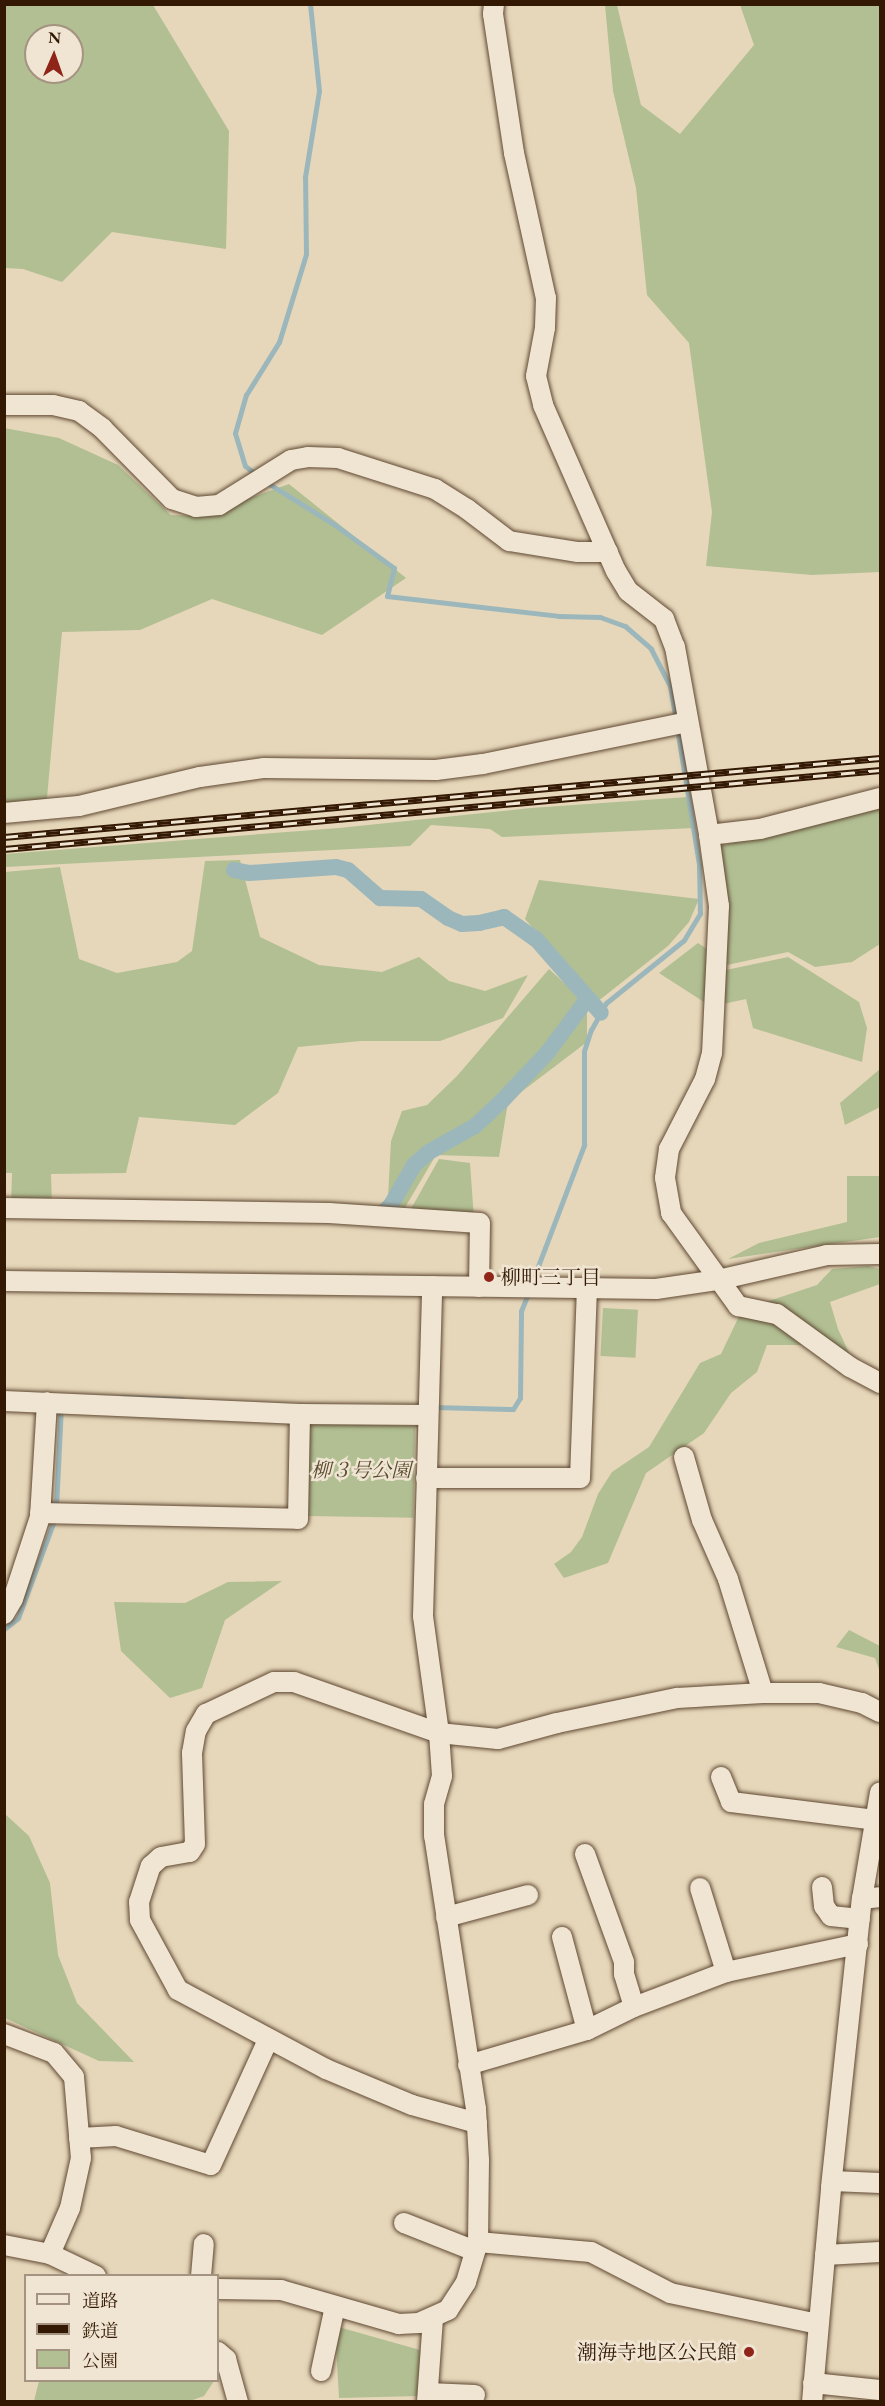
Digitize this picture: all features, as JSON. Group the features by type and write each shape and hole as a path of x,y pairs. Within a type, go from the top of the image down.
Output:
{"street":[{"path":"494,4 493,14 514,153 546,298 545,328 536,376 543,405 608,552 628,591 664,619 675,647 710,835 719,906 712,1053 705,1079 669,1149 665,1178 671,1213 738,1306 777,1314 798,1327 850,1367 880,1383"},
{"path":"4,405 53,405 79,411 102,428 172,499 196,507 219,505 291,460 308,457 338,458 435,489 467,509 509,541 578,552 608,552"},
{"path":"4,813 79,806 200,777 264,768 436,770 483,764 688,722"},
{"path":"710,835 760,829 880,798"},
{"path":"4,1208 329,1213 480,1222 479,1287"},
{"path":"4,1281 587,1289 666,1288 718,1280 827,1254 880,1254"},
{"path":"219,2289 281,2290 399,2325 420,2323 433,2319 448,2310 466,2282 477,2246 480,2160 477,2123 434,1836 434,1804 442,1776 439,1733 423,1616 432,1286"},
{"path":"426,1478 580,1478 587,1289"},
{"path":"4,1401 300,1414 427,1414"},
{"path":"4,1614 13,1599 40,1513 47,1402"},
{"path":"40,1513 298,1519 300,1414"},
{"path":"684,1457 702,1520 728,1579 763,1693"},
{"path":"477,2123 412,2105 326,2069 178,1990 140,1920 139,1902 151,1866 161,1857 190,1852 195,1844 192,1753 196,1731 207,1714 274,1682 294,1682 439,1733 498,1739 557,1723 677,1698 763,1693 819,1693 862,1703 880,1712"},
{"path":"721,1777 731,1802 875,1820"},
{"path":"880,1793 875,1820 871,1898 860,1919 832,2181 813,2392 880,2390"},
{"path":"585,1854 624,1962 624,1974 634,2007"},
{"path":"822,1887 824,1906 831,1916 860,1919"},
{"path":"700,1888 726,1972"},
{"path":"446,1917 528,1895"},
{"path":"562,1937 587,2030"},
{"path":"468,2065 587,2030 634,2007 726,1972 819,1950 858,1944"},
{"path":"4,2034 54,2053 74,2077 81,2158 77,2184 50,2254"},
{"path":"79,2138 116,2136 210,2164 268,2040"},
{"path":"832,2181 880,2183"},
{"path":"404,2223 477,2246 591,2252 670,2294 818,2324"},
{"path":"201,2274 204,2244"},
{"path":"4,2245 50,2254 92,2274"},
{"path":"825,2255 880,2252"},
{"path":"321,2371 335,2306"},
{"path":"433,2319 428,2397 475,2395"},
{"path":"219,2353 226,2360 238,2402"}],"green space":[{"path":"5,4 153,5 229,131 226,249 112,232 62,282 23,269 5,268"},
{"path":"605,5 617,5 641,105 680,134 754,45 740,5 880,5 880,572 812,575 706,566 712,512 689,343 647,295 636,188 613,91"},
{"path":"4,428 59,438 118,465 171,515 199,516 289,484 406,578 322,635 212,599 140,630 62,632 46,809 5,813"},
{"path":"688,797 694,828 502,837 490,829 431,825 410,846 5,867 5,854 339,828 531,808"},
{"path":"880,803 880,944 852,962 815,967 788,952 727,965 726,916 717,847"},
{"path":"240,860 260,937 319,965 382,972 419,957 449,981 485,991 528,975 503,1018 440,1041 361,1041 298,1047 278,1093 235,1125 139,1117 126,1173 51,1174 52,1205 11,1207 12,1173 4,1173 5,872 60,867 79,959 117,973 177,962 192,951 205,861"},
{"path":"539,880 699,899 689,922 668,946 597,1002 525,919"},
{"path":"698,943 710,951 704,1002 659,973"},
{"path":"788,957 859,1002 867,1028 862,1062 753,1028 746,999 723,1004 726,970"},
{"path":"549,969 587,1004 587,1042 508,1102 499,1157 436,1155 400,1216 387,1216 391,1141 402,1111 427,1105 457,1076"},
{"path":"880,1069 880,1107 845,1125 840,1103"},
{"path":"439,1159 470,1163 474,1219 407,1216"},
{"path":"847,1176 880,1176 880,1237 728,1259 759,1243 847,1222"},
{"path":"868,1266 880,1269 880,1284 830,1302 838,1329 851,1357 821,1345 767,1345 757,1372 731,1393 704,1433 646,1473 608,1563 564,1578 554,1564 571,1552 582,1537 598,1494 612,1472 649,1447 700,1363 721,1354 742,1310 817,1285 832,1269"},
{"path":"603,1308 638,1310 635,1358 600,1356"},
{"name":"柳３号公園","path":"309,1424 415,1426 413,1518 307,1516"},
{"path":"282,1581 225,1620 202,1688 170,1698 121,1651 114,1602 185,1603 228,1582"},
{"path":"849,1630 880,1646 880,1672 875,1658 836,1647"},
{"path":"5,1814 29,1836 50,1883 58,1955 77,2003 134,2062 99,2061 5,2018"},
{"path":"335,2326 420,2350 418,2396 339,2398"},
{"path":"39,2382 213,2382 204,2396 190,2401 34,2401"}],"waterway":[{"path":"258,476 245,466 235,433 246,395 279,342 306,254 305,177 319,91 310,4"},
{"path":"266,482 335,525 394,568 387,596 559,616 600,617 625,626 651,649 670,686 676,719"},
{"path":"532,1282 584,1145 584,1051 591,1030 606,1003 684,940 700,913 699,864 677,728"},
{"path":"234,870 249,873 336,867 348,870 380,898 421,899 448,918 462,924 479,923 504,917 536,939 601,1013"},
{"path":"369,1217 384,1212 391,1205 414,1165 429,1152 475,1126 501,1102 548,1052 588,998"},
{"path":"434,1407 513,1409 520,1398 521,1311 529,1291"},
{"path":"122,1397 182,1399"},
{"path":"56,1508 61,1407"},
{"path":"4,1629 18,1618 55,1518"}],"railway":[{"path":"4,837 880,758"},
{"path":"4,849 880,770"}],"place":[{"name":"柳町三丁目","path":"489,1277"},
{"name":"潮海寺地区公民館","path":"749,2352"}]}
